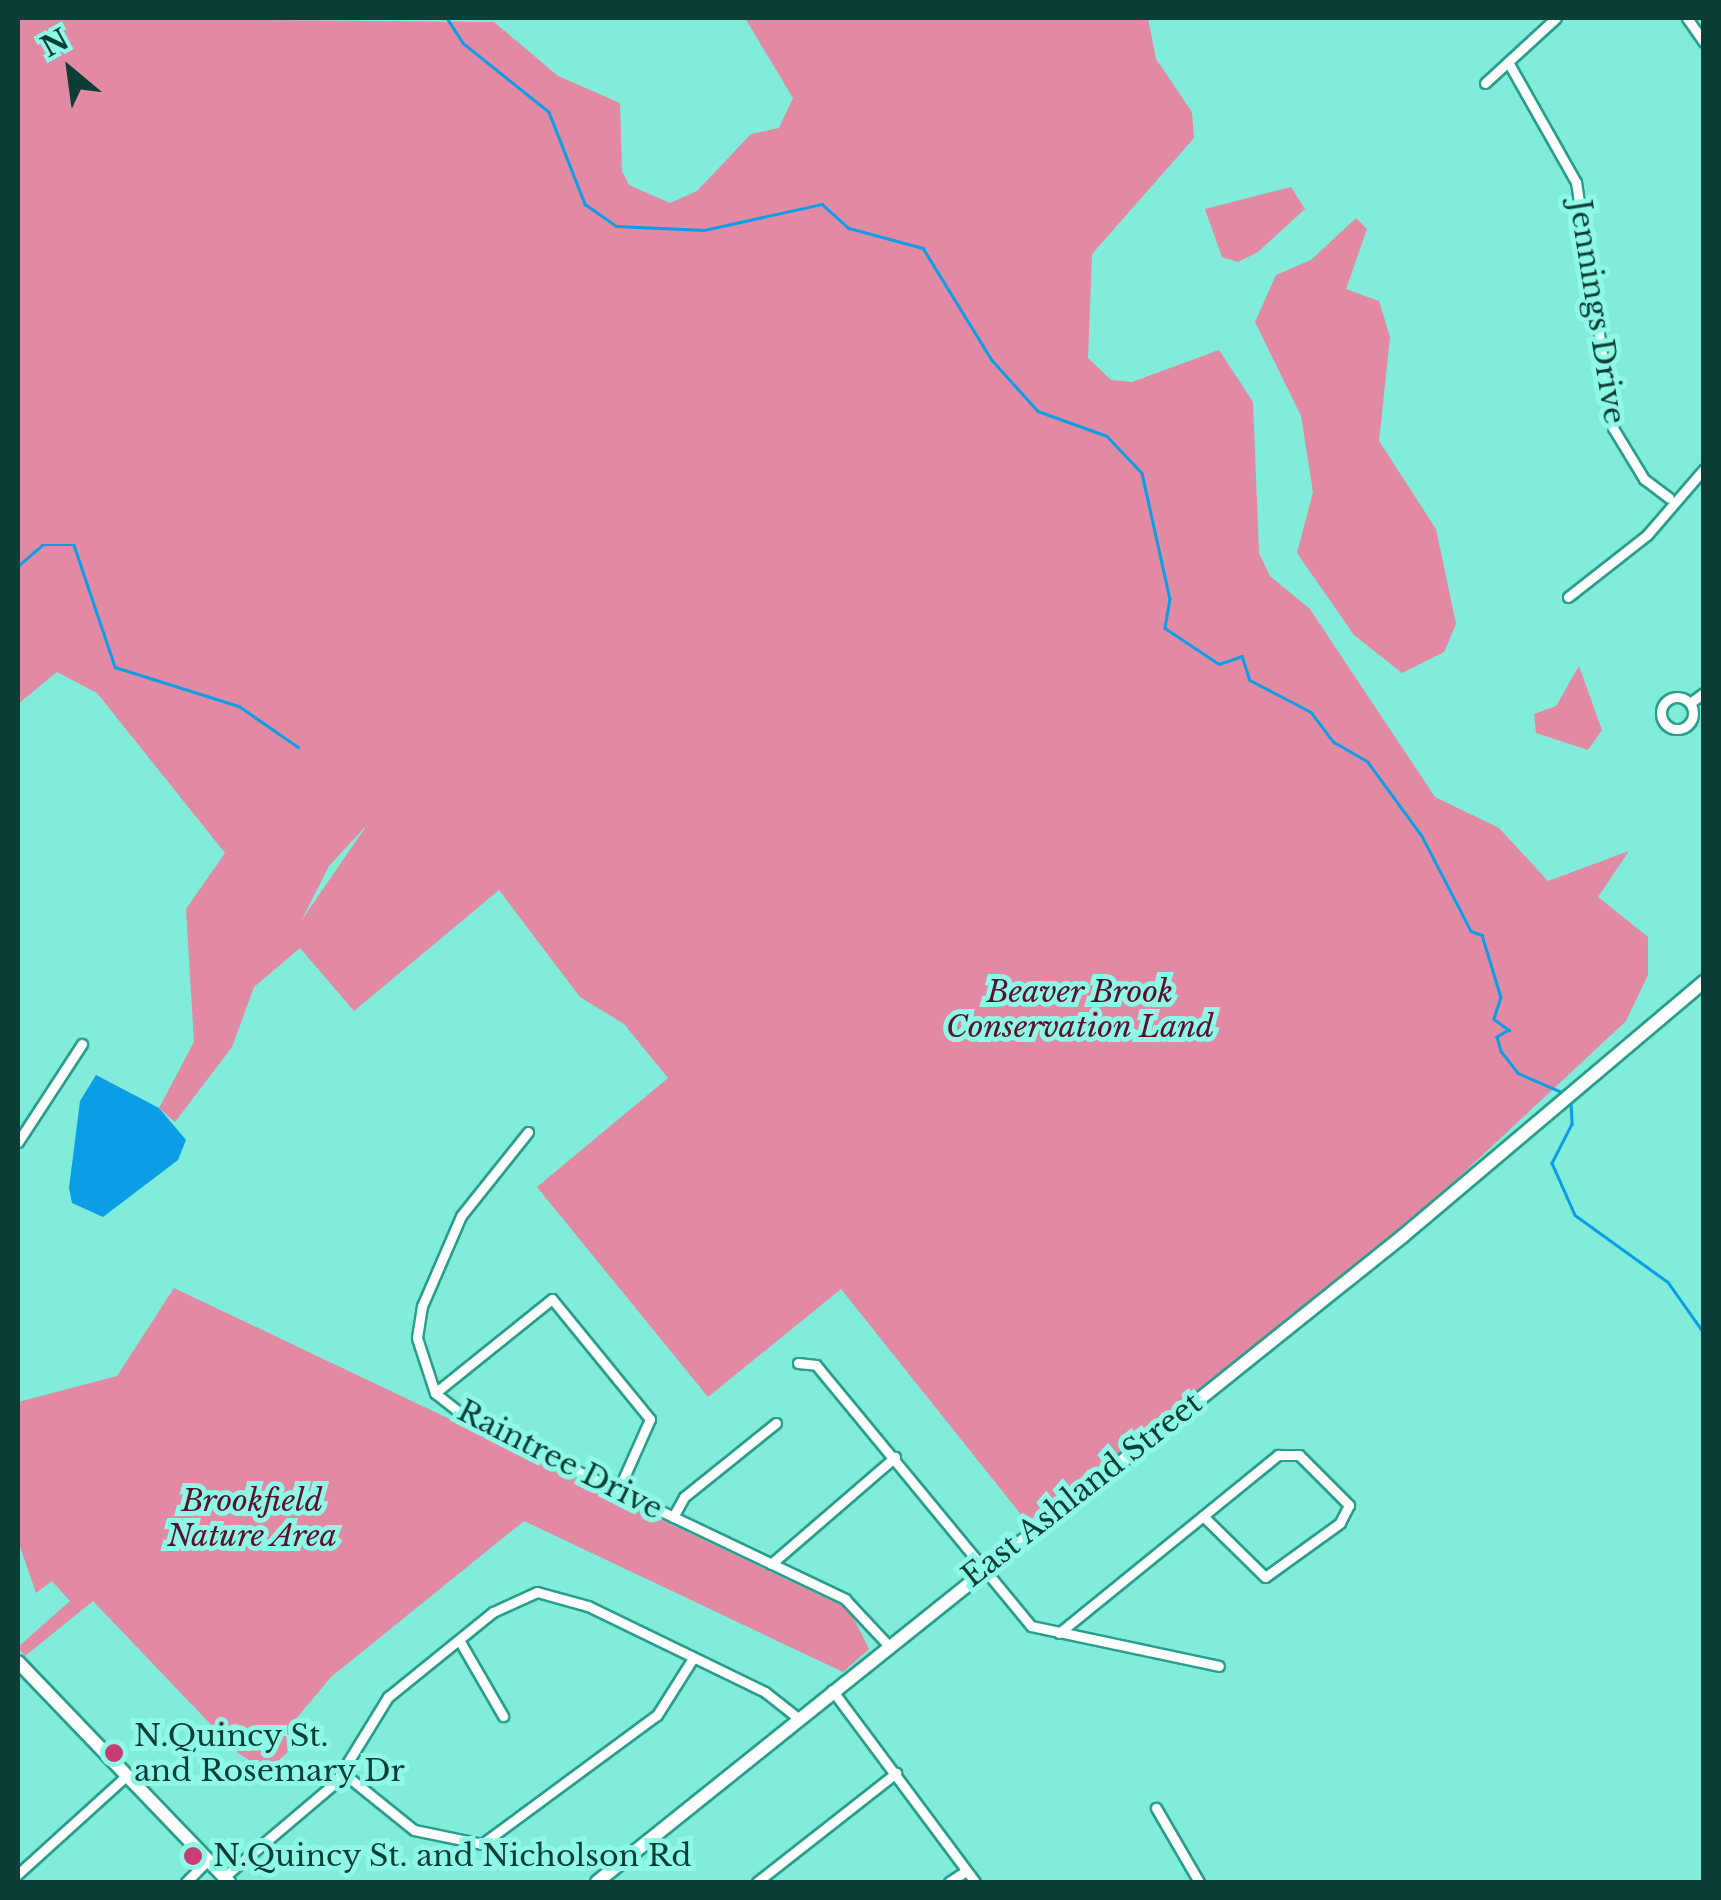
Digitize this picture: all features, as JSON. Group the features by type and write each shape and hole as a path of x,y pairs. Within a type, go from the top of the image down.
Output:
{"main road":[{"name":"East Ashland Street","path":"596,1882 1704,982"},
{"path":"18,1662 226,1880"}],"street":[{"path":"1485,83 1556,18"},
{"path":"1686,18 1704,42"},
{"name":"Jennings Drive","path":"1508,62 1576,182 1613,428 1644,479 1669,498"},
{"path":"1568,597 1652,530 1669,498 1704,469"},
{"path":"1690,703 1704,693"},
{"path":"18,1142 82,1044"},
{"name":"Raintree Drive","path":"528,1132 461,1216 422,1306 416,1338 435,1393 468,1419 845,1599 888,1644"},
{"path":"435,1393 552,1298 650,1419 618,1491"},
{"path":"798,1363 816,1366 895,1457 1022,1620 1060,1633 1220,1666"},
{"path":"673,1517 692,1490 776,1423"},
{"path":"1060,1633 1203,1516 1289,1452 1349,1504 1340,1523 1265,1577 1203,1516"},
{"path":"771,1564 895,1457"},
{"path":"226,1880 342,1772 372,1714 458,1640 538,1592 694,1658 798,1718"},
{"path":"458,1640 503,1716"},
{"path":"342,1772 414,1830 482,1844 657,1715 694,1658"},
{"path":"832,1690 975,1882"},
{"path":"756,1882 896,1773"},
{"path":"18,1874 127,1775"},
{"path":"1156,1808 1200,1882"},
{"path":"186,1882 208,1860"},
{"path":"949,1882 966,1870"}],"green space":[{"name":"Beaver Brook Conservation Land","path":"18,18 494,22 558,76 620,103 622,171 629,185 670,203 697,191 751,134 779,128 793,98 745,18 1148,18 1156,59 1192,112 1194,138 1092,254 1088,358 1111,380 1132,382 1219,350 1253,402 1259,553 1270,576 1310,609 1435,797 1499,828 1548,881 1629,851 1598,897 1648,937 1648,975 1626,1021 1352,1277 1027,1522 841,1289 708,1397 537,1187 668,1078 624,1024 580,997 499,890 354,1011 300,948 254,987 232,1047 175,1122 159,1108 194,1042 186,909 225,853 97,693 57,672 18,704","holes":["365,827 301,921 329,866"]},
{"path":"1291,187 1305,209 1258,252 1238,262 1222,257 1205,209"},
{"path":"1356,218 1367,229 1346,289 1379,301 1390,337 1379,441 1436,529 1456,624 1444,652 1402,673 1354,635 1297,553 1313,492 1301,416 1255,322 1276,275 1311,260"},
{"path":"1579,666 1602,730 1588,750 1536,733 1534,714 1556,706"},
{"name":"Brookfield Nature Area","path":"174,1288 849,1609 869,1649 843,1672 524,1521 331,1677 294,1721 306,1734 267,1772 238,1753 93,1601 25,1656 18,1647 70,1601 52,1581 36,1593 18,1541 18,1402 117,1376"}],"water":[{"path":"96,1075 159,1108 186,1140 178,1160 103,1217 72,1203 69,1188 80,1101"}],"waterway":[{"path":"447,18 463,43 549,112 585,204 616,226 704,230 822,204 849,228 923,248 992,360 1038,411 1107,436 1142,473 1170,599 1165,628 1219,664 1242,656 1250,680 1311,712 1334,742 1368,762 1422,836 1471,931 1482,935 1501,997 1494,1019 1509,1030 1497,1037 1501,1051 1518,1073 1564,1093"},
{"path":"18,566 42,545 74,545 115,667 239,706 298,747"},
{"path":"1571,1103 1572,1124 1552,1163 1575,1215 1668,1282 1704,1333"}],"place":[{"name":"N.Quincy St. and Rosemary Dr","path":"114,1753"},
{"name":"N.Quincy St. and Nicholson Rd","path":"193,1856"}]}
